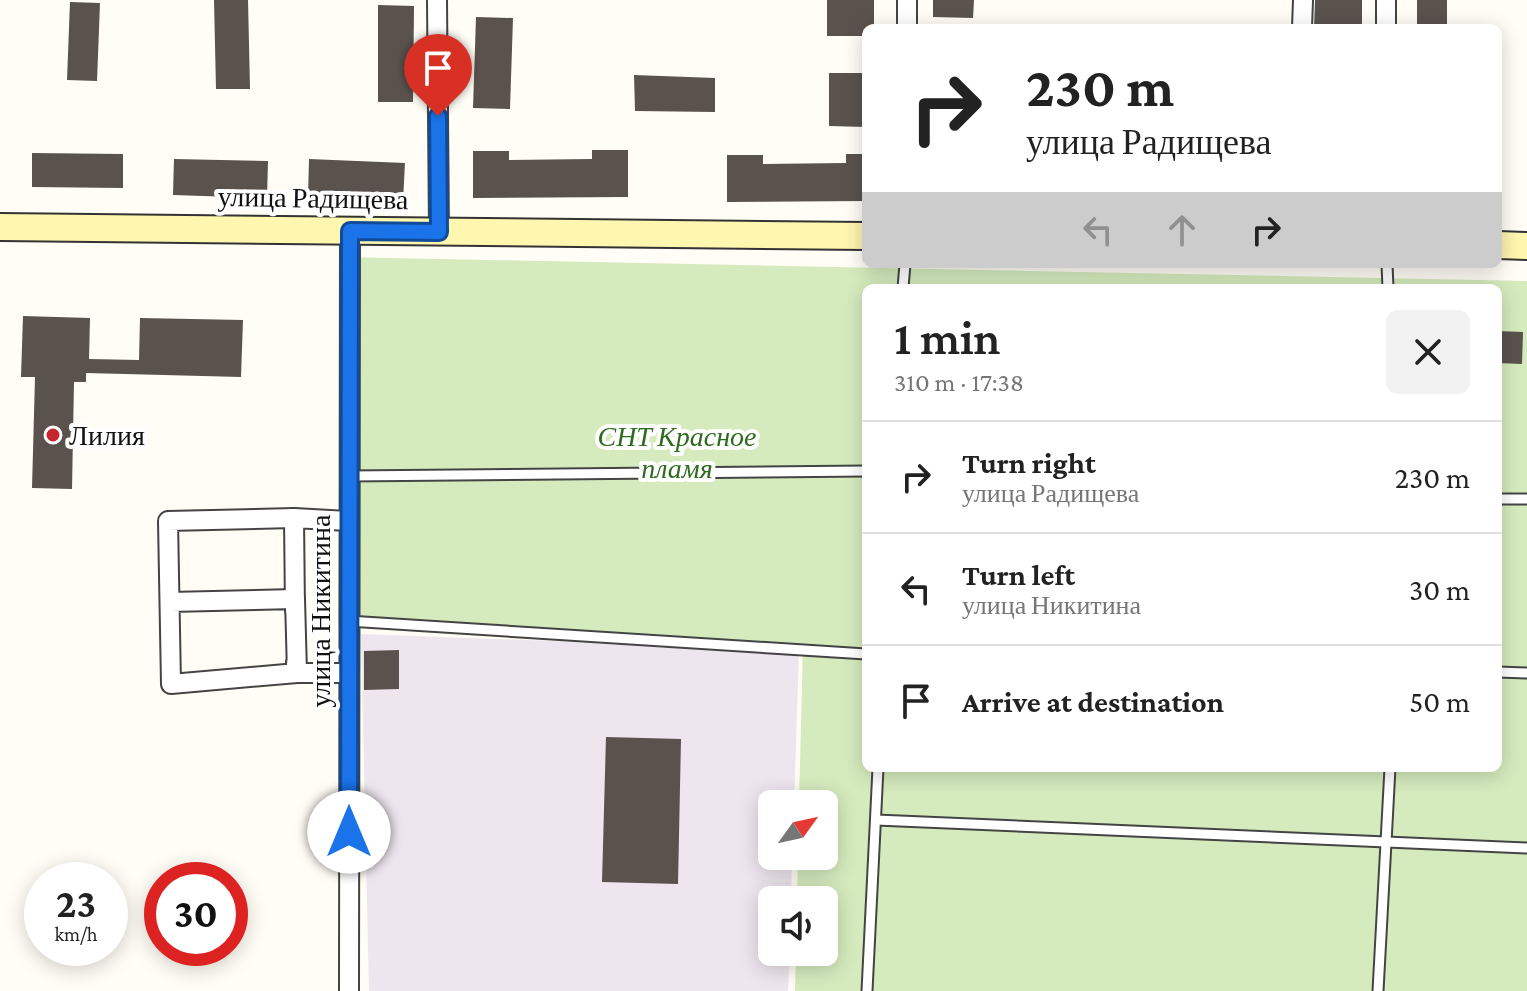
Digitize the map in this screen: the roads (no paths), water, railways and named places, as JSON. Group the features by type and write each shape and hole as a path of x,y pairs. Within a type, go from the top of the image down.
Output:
{"street":[{"path":"437,0 439,232"},
{"path":"907,0 907,24"},
{"path":"1302,24 1303,0"},
{"path":"1386,0 1386,24"},
{"name":"улица Радищева","path":"0,227 862,236"},
{"name":"улица Никитина","path":"349,991 350,231"},
{"path":"1502,245 1527,246"},
{"path":"294,518 297,673"},
{"path":"348,521 294,518 168,521 171,684 297,673 348,673"},
{"path":"170,602 295,599"}],"lane":[{"path":"349,476 862,471"},
{"path":"1502,499 1527,499"},
{"path":"348,621 862,654"},
{"path":"1502,672 1527,673"},
{"path":"867,991 878,772"},
{"path":"1378,991 1390,772"},
{"path":"876,820 1527,848"}],"place":[{"name":"Лилия","path":"53,435"}],"park label":[{"name":"СНТ Красное пламя","path":"677,452"}]}
